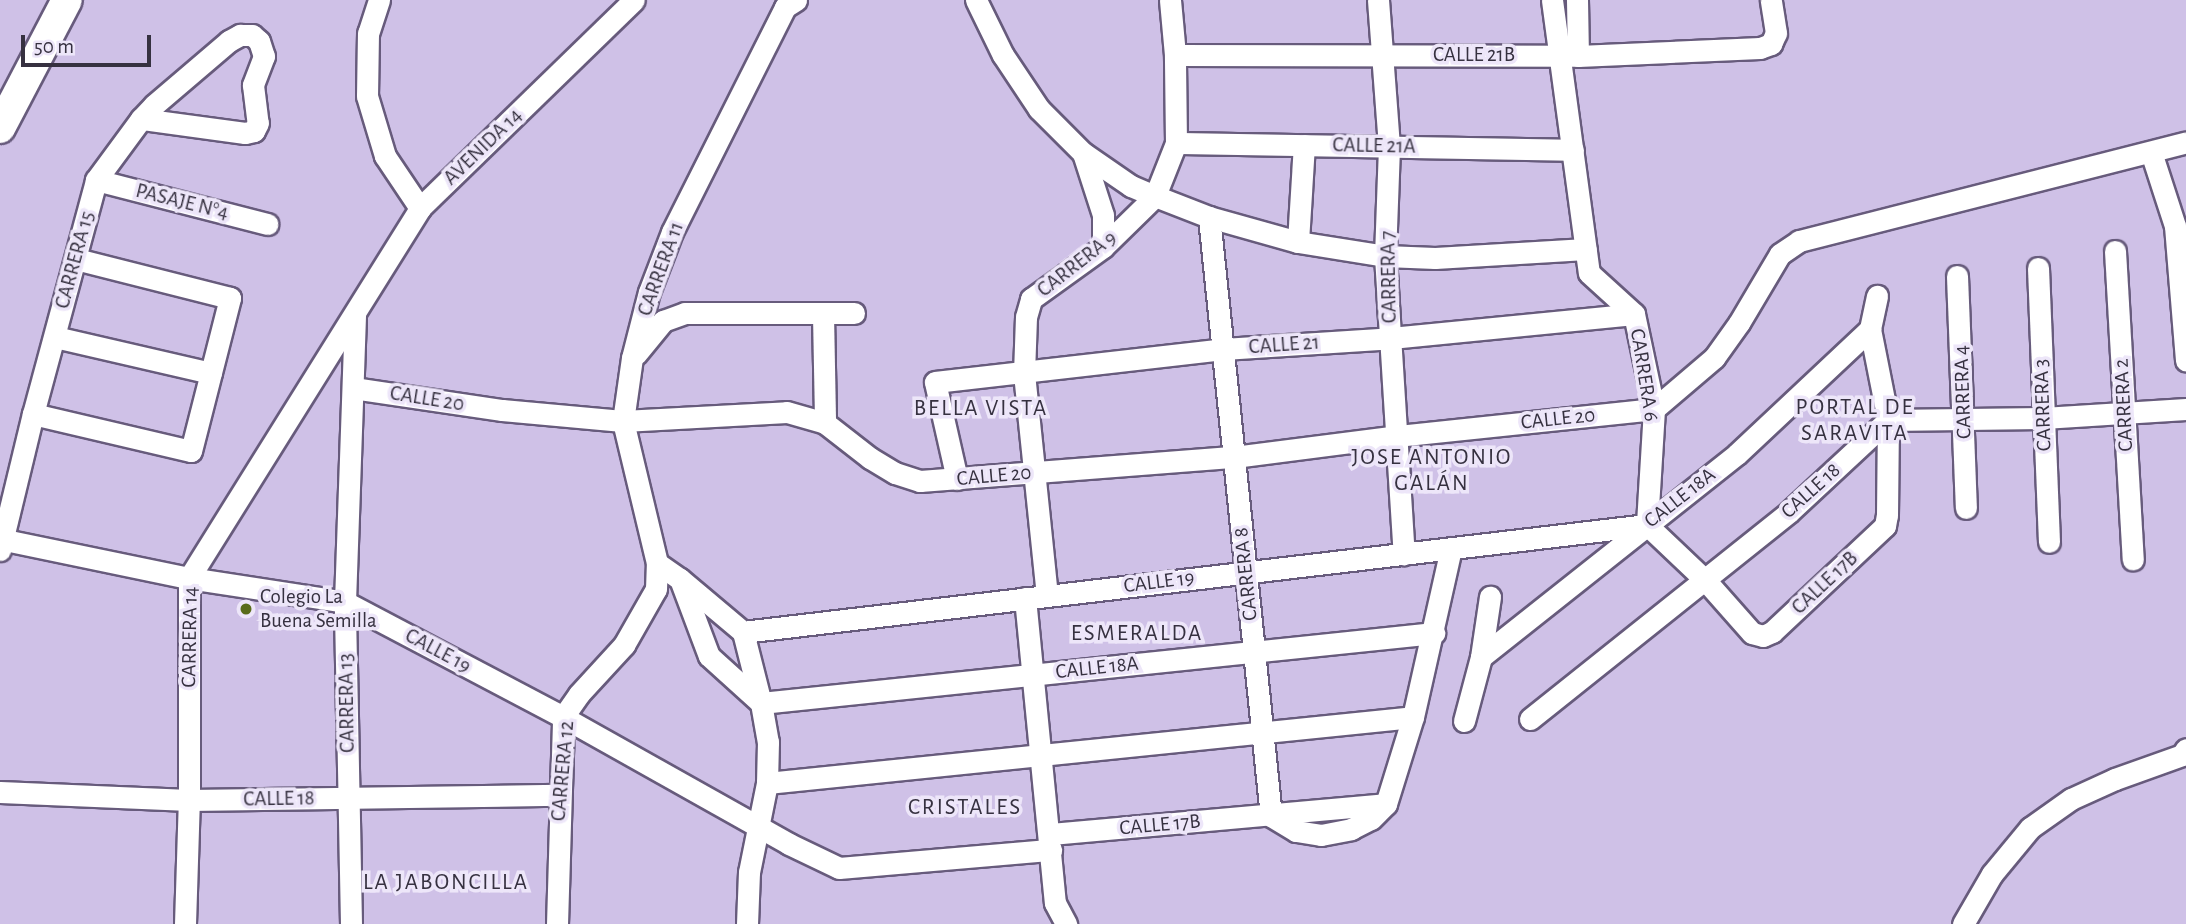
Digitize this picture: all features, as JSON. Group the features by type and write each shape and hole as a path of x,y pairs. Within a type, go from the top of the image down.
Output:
{"highway":[{"path":"0,128 67,0"}],"street":[{"path":"379,0 368,33 367,96 385,156 420,208"},
{"name":"AVENIDA 14","path":"355,313 420,208 634,0"},
{"path":"976,0 1003,55 1039,109 1083,153 1131,186 1155,196 1209,217 1298,242 1385,256 1435,258 1586,249"},
{"path":"1155,196 1176,143 1175,55 1170,0"},
{"name":"CARRERA 7","path":"1378,0 1389,147 1385,256 1404,554"},
{"name":"CARRERA 6","path":"1552,0 1568,56 1573,150 1589,273 1634,314 1654,409 1647,525"},
{"path":"1568,56 1577,0"},
{"name":"CALLE 21B","path":"1175,55 1568,56 1759,48 1771,44 1776,33 1771,0"},
{"name":"CARRERA 11","path":"657,563 622,421 632,358 649,292 672,232 787,3"},
{"name":"CARRERA 15","path":"1,543 96,180 141,119 229,41 240,35 252,35 259,41 264,56 253,85 258,123 254,131 245,133 141,119"},
{"path":"1654,409 1714,358 1739,323 1780,254 1799,241 2186,142"},
{"name":"CALLE 21A","path":"1176,143 1573,150"},
{"path":"1298,242 1304,145"},
{"path":"2151,152 2175,226 2186,361"},
{"path":"1083,153 1103,215 1103,247"},
{"name":"PASAJE N°4","path":"96,180 267,224"},
{"name":"CARRERA 9","path":"1047,596 1024,374 1026,317 1031,299 1103,247 1155,196"},
{"name":"CARRERA 8","path":"1209,217 1271,816"},
{"name":"CARRERA 2","path":"2115,251 2133,559"},
{"path":"33,414 191,451 230,298 76,259"},
{"name":"CARRERA 3","path":"2038,268 2049,542"},
{"name":"CARRERA 4","path":"1958,276 1966,508"},
{"path":"1877,296 1870,329 1888,420 2043,418 2186,409"},
{"name":"CARRERA 13","path":"351,924 345,602 355,313"},
{"name":"CARRERA 14","path":"186,924 189,578 355,313"},
{"path":"632,358 663,321 685,313 854,313"},
{"path":"823,314 825,423"},
{"name":"CALLE 21","path":"957,479 935,382 1024,374 1223,349 1391,338 1634,314"},
{"name":"CALLE 18A","path":"1481,657 1737,454 1870,329"},
{"path":"55,337 211,373"},
{"name":"CALLE 20","path":"353,387 502,410 622,421 737,412 787,412 825,423 845,440 895,473 920,481 1234,457 1396,436 1654,409"},
{"name":"CALLE 17B","path":"1706,581 1752,633 1763,636 1772,632 1885,526 1888,420"},
{"name":"CALLE 18","path":"1530,719 1789,512 1888,420"},
{"path":"1647,525 1706,581"},
{"name":"CALLE 19","path":"743,632 1647,525"},
{"name":"CALLE 19","path":"1,543 189,578 345,602 839,868"},
{"path":"1271,816 1386,804 1413,717 1451,548"},
{"path":"657,563 743,632 761,703 768,742 767,783 749,872 747,924"},
{"name":"CARRERA 12","path":"557,924 563,717 579,694 624,645 656,589 657,563"},
{"path":"680,579 709,656 761,703"},
{"path":"1464,721 1481,657 1490,597"},
{"path":"1025,598 1055,903 1066,924"},
{"name":"CALLE 18A","path":"761,703 1434,633"},
{"path":"767,783 1413,717"},
{"path":"1963,924 1992,874 2031,828 2071,799 2115,779 2182,755 2186,749"},
{"name":"CALLE 18","path":"0,792 189,800 559,795"},
{"name":"CALLE 17B","path":"839,868 1271,816"}],"place":[{"name":"Colegio La Buena Semilla","path":"246,609"}],"district":[{"name":"BELLA VISTA","path":"981,409"},
{"name":"PORTAL DE SARAVITA","path":"1855,421"},
{"name":"JOSE ANTONIO GALÁN","path":"1432,471"},
{"name":"ESMERALDA","path":"1137,634"},
{"name":"CRISTALES","path":"965,808"},
{"name":"LA JABONCILLA","path":"446,883"}]}
